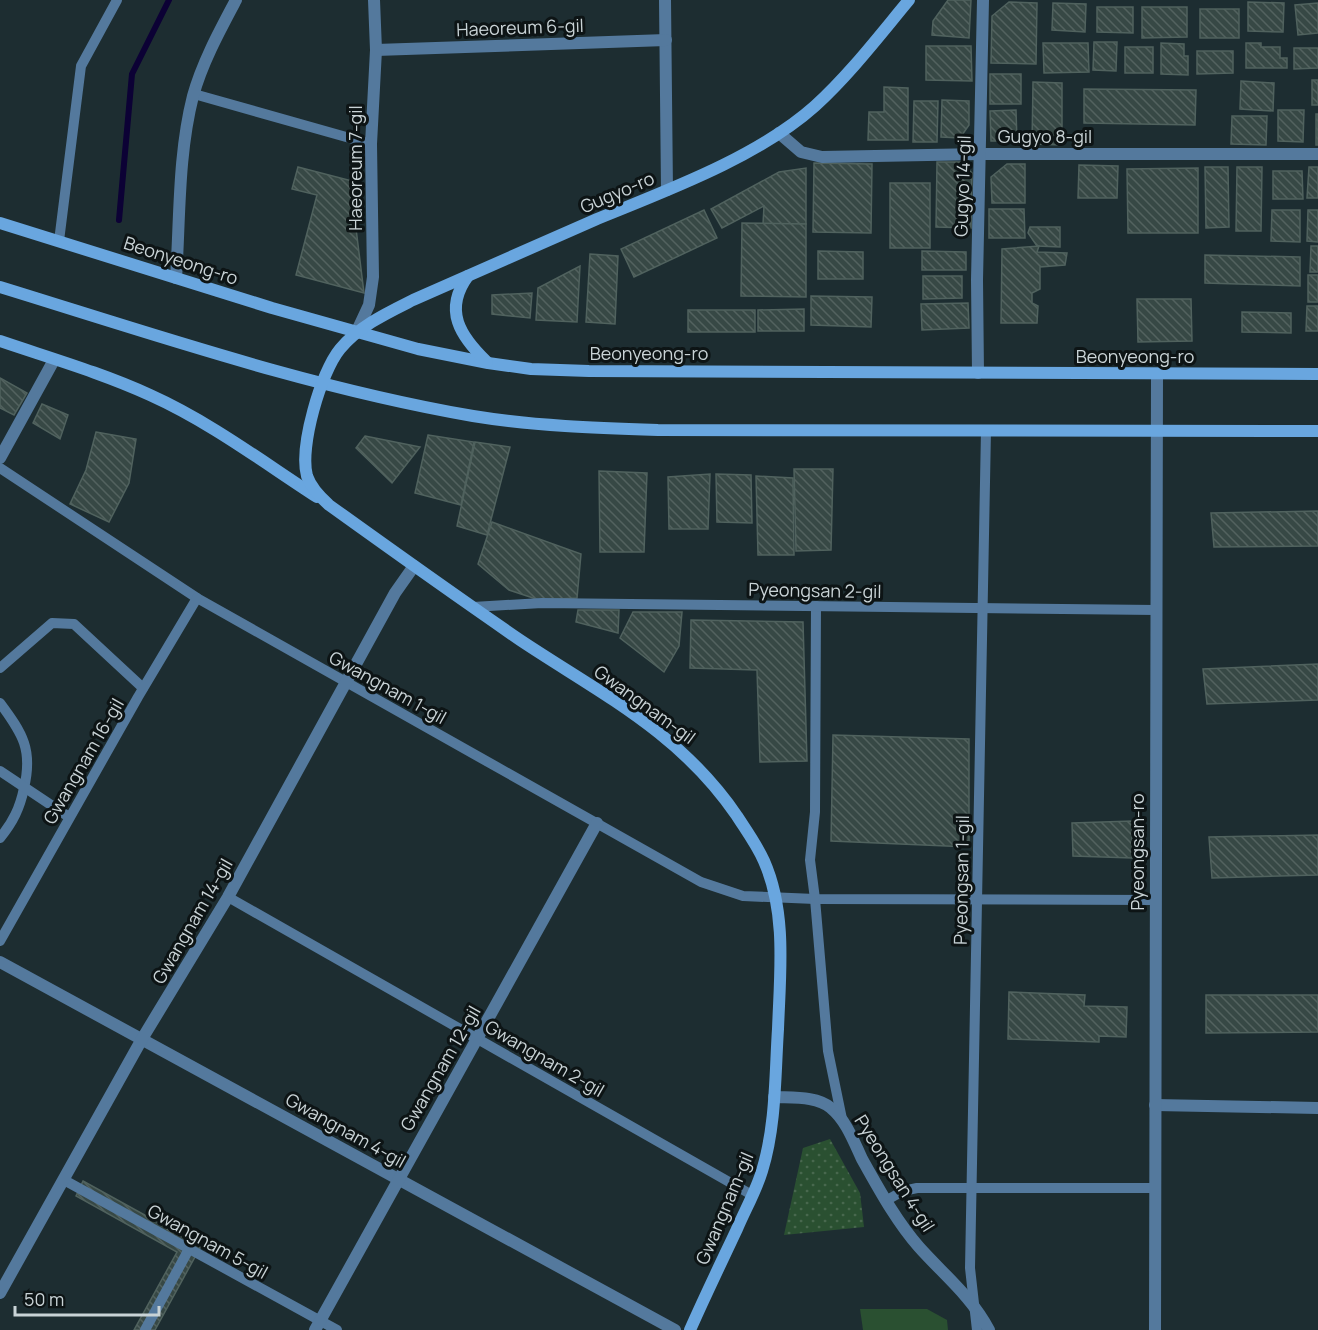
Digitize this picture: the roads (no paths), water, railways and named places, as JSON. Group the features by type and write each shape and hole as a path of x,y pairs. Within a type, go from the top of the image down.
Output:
{"main road":[{"name":"Gugyo-ro","path":"321,384 340,348 356,333 382,316 413,300 667,190 739,156 779,133 815,106 863,55 909,0"},
{"name":"Beonyeong-ro","path":"0,223 356,333 418,349 531,369 978,374 1318,374"},
{"path":"468,276 457,294 456,317 467,341 488,363"},
{"path":"0,287 321,384 389,400 475,416 588,428 1318,431"},
{"path":"0,341 150,395 192,417 329,505"},
{"name":"Gwangnam-gil","path":"321,384 307,443 305,462 308,478 316,493 329,505 473,608 642,719 671,741 724,796 764,861 776,896 781,945 774,1097 768,1149 762,1172 690,1330"}],"street":[{"path":"176,278 182,152 194,94 217,35 236,0"},
{"name":"Haeoreum 7-gil","path":"356,333 369,305 373,277 371,144 376,50 374,0"},
{"path":"665,0 667,190"},
{"name":"Gugyo 14-gil","path":"978,374 977,280 983,0"},
{"name":"Haeoreum 6-gil","path":"376,50 666,40"},
{"name":"Gugyo 8-gil","path":"779,133 801,152 822,157 981,154 1318,154"},
{"path":"0,458 54,360"},
{"name":"Pyeongsan-ro","path":"1155,1330 1157,374"},
{"name":"Gwangnam 14-gil","path":"0,1293 142,1039 228,897 394,593 414,566"},
{"name":"Gwangnam 12-gil","path":"318,1326 597,823"},
{"name":"Gwangnam 4-gil","path":"0,962 675,1330"},
{"name":"Pyeongsan 4-gil","path":"774,1097 823,1102 833,1109 906,1230 975,1306 989,1330"},
{"path":"1155,1106 1318,1108"}],"lane":[{"path":"59,241 81,66 117,0"},
{"path":"194,94 371,144"},
{"name":"Pyeongsan 1-gil","path":"977,1330 970,1268 986,430"},
{"name":"Gwangnam 1-gil","path":"0,468 198,598 701,882 743,896 815,899 1155,900"},
{"name":"Gwangnam 16-gil","path":"0,941 143,688 198,598"},
{"name":"Pyeongsan 2-gil","path":"473,608 542,603 1156,610"},
{"path":"816,606 815,812 810,860 828,1051 842,1121"},
{"path":"0,668 52,623 74,624 143,688"},
{"path":"0,703 21,735 28,754 29,768 20,807 0,838"},
{"path":"0,771 69,818"},
{"name":"Gwangnam 2-gil","path":"228,897 752,1195"},
{"name":"Gwangnam 5-gil","path":"64,1180 189,1249 318,1326 337,1330"},
{"path":"887,1200 903,1191 917,1188 1155,1188"},
{"path":"145,1330 189,1249"}],"waterway":[{"path":"119,220 132,74 169,0"}]}
